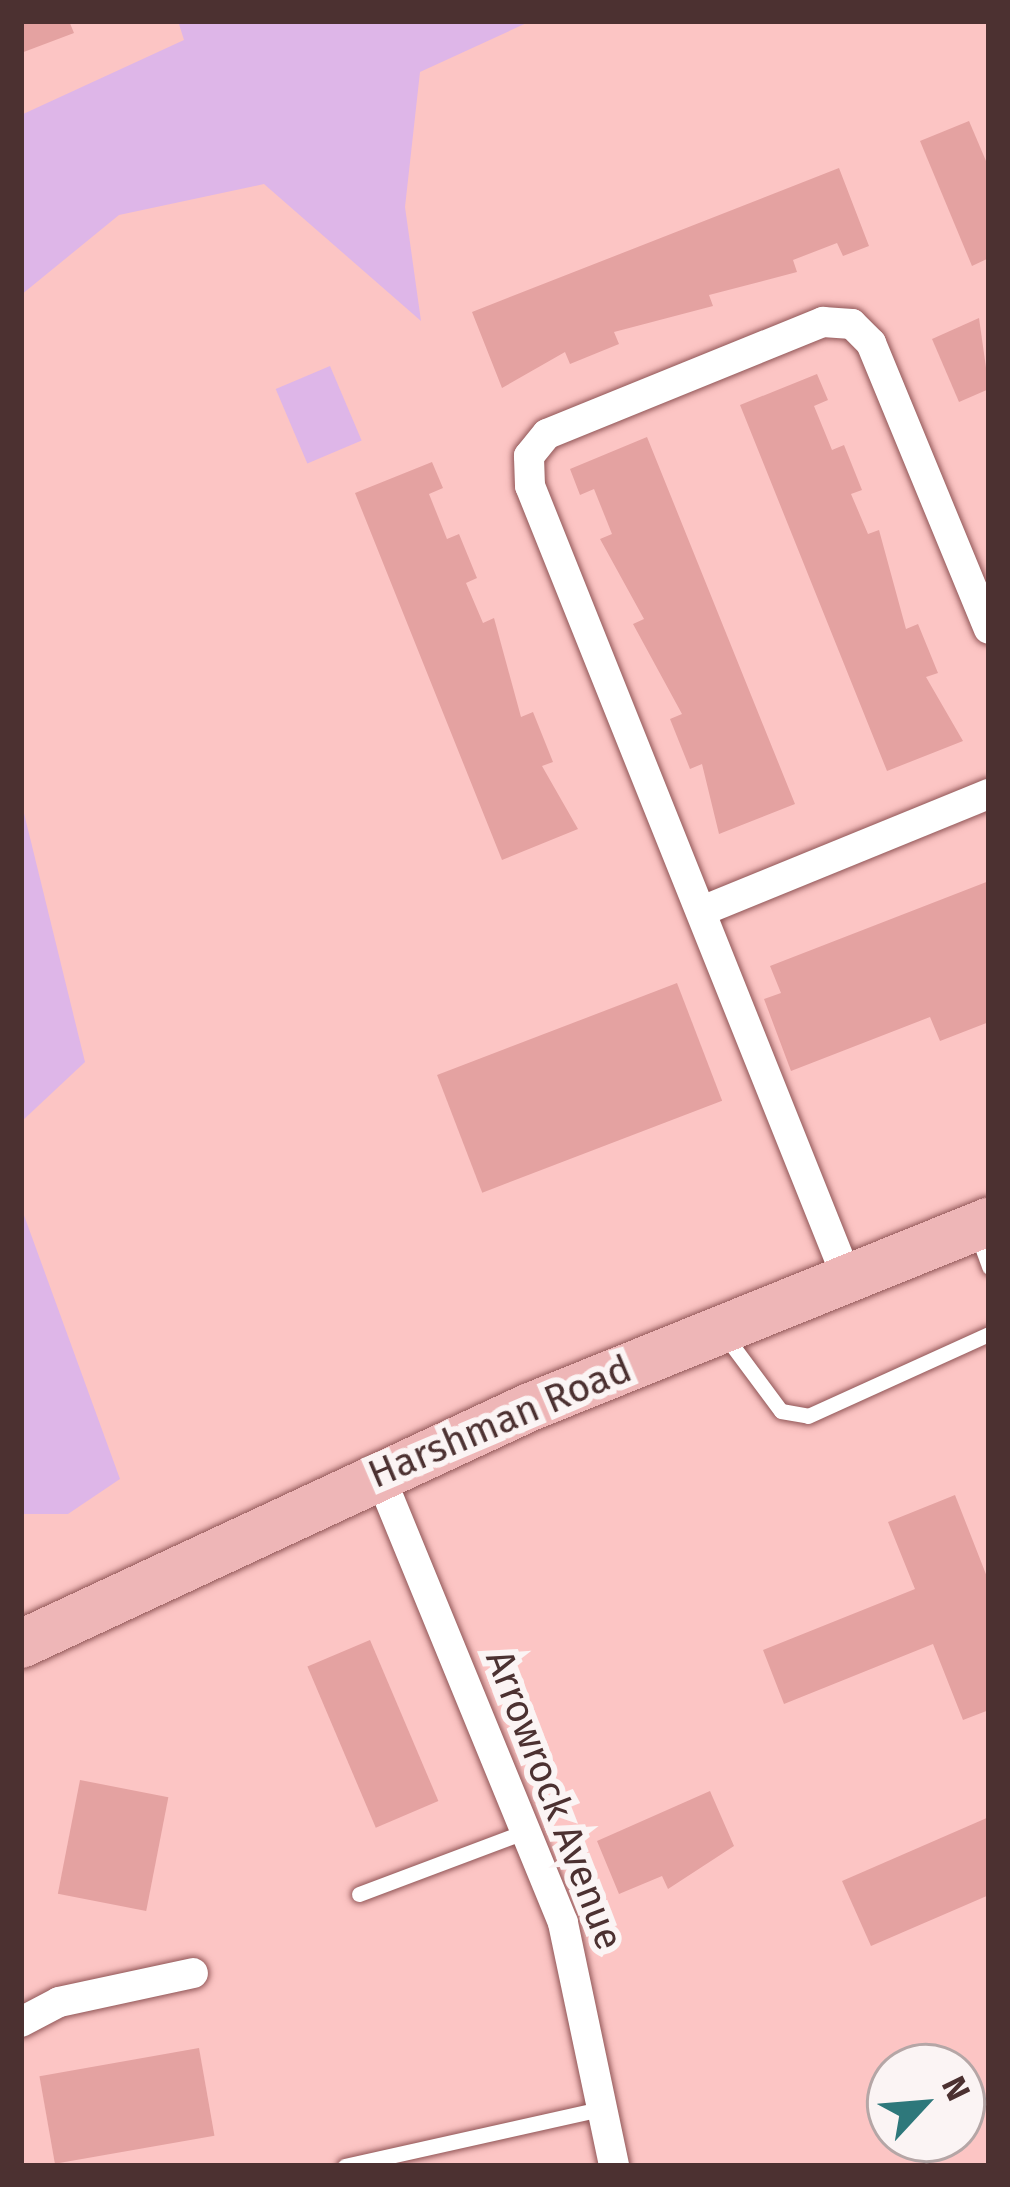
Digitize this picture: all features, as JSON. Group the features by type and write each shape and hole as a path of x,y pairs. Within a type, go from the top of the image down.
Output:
{"main road":[{"name":"Harshman Road","path":"21,1644 379,1474 720,1330 847,1278 985,1238"}],"street":[{"path":"847,1278 530,485 536,443 823,322 852,324 871,343 989,629"},
{"path":"701,910 989,794"},
{"name":"Arrowrock Avenue","path":"379,1474 527,1831 575,1964 607,2108 614,2166"},
{"path":"21,2022 58,2002 193,1973"}],"lane":[{"path":"720,1330 781,1411 808,1416 989,1334"},
{"path":"359,1894 527,1831"},
{"path":"345,2166 607,2108"}],"shaded area":[{"path":"178,21 531,21 420,72 405,207 421,321 264,184 119,215 21,295 21,115 184,40"},
{"path":"330,366 362,441 307,464 276,389"},
{"path":"21,801 85,1062 21,1122"},
{"path":"21,1207 120,1479 68,1514 21,1514"}],"building":[{"path":"21,21 69,21 74,33 21,53"},
{"path":"969,121 989,168 989,258 972,266 920,141"},
{"path":"839,168 869,246 843,256 837,243 793,260 797,272 709,295 713,306 614,332 619,344 570,364 565,352 502,388 472,312"},
{"path":"979,318 989,389 959,402 932,339"},
{"path":"817,374 828,400 814,406 832,450 844,445 862,490 851,494 868,534 879,530 906,629 918,624 938,673 926,677 963,741 887,771 740,405"},
{"path":"647,437 795,804 719,834 702,764 690,769 670,719 682,714 633,624 644,619 600,539 612,534 594,489 580,495 570,469"},
{"path":"432,462 443,488 429,494 447,539 459,534 477,578 466,583 483,623 494,618 521,717 533,712 553,762 542,766 578,829 502,860 355,493"},
{"path":"989,881 989,1022 940,1041 930,1017 791,1071 764,999 781,993 770,966"},
{"path":"677,983 722,1101 482,1193 437,1075"},
{"path":"955,1495 989,1582 989,1710 963,1720 933,1644 784,1704 763,1650 915,1589 888,1522"},
{"path":"370,1640 438,1801 376,1828 307,1667"},
{"path":"80,1780 168,1797 146,1911 58,1894"},
{"path":"710,1791 734,1846 668,1889 662,1876 619,1894 597,1841"},
{"path":"989,1817 989,1895 871,1946 842,1881"},
{"path":"199,2048 214,2136 55,2164 39,2076"}]}
